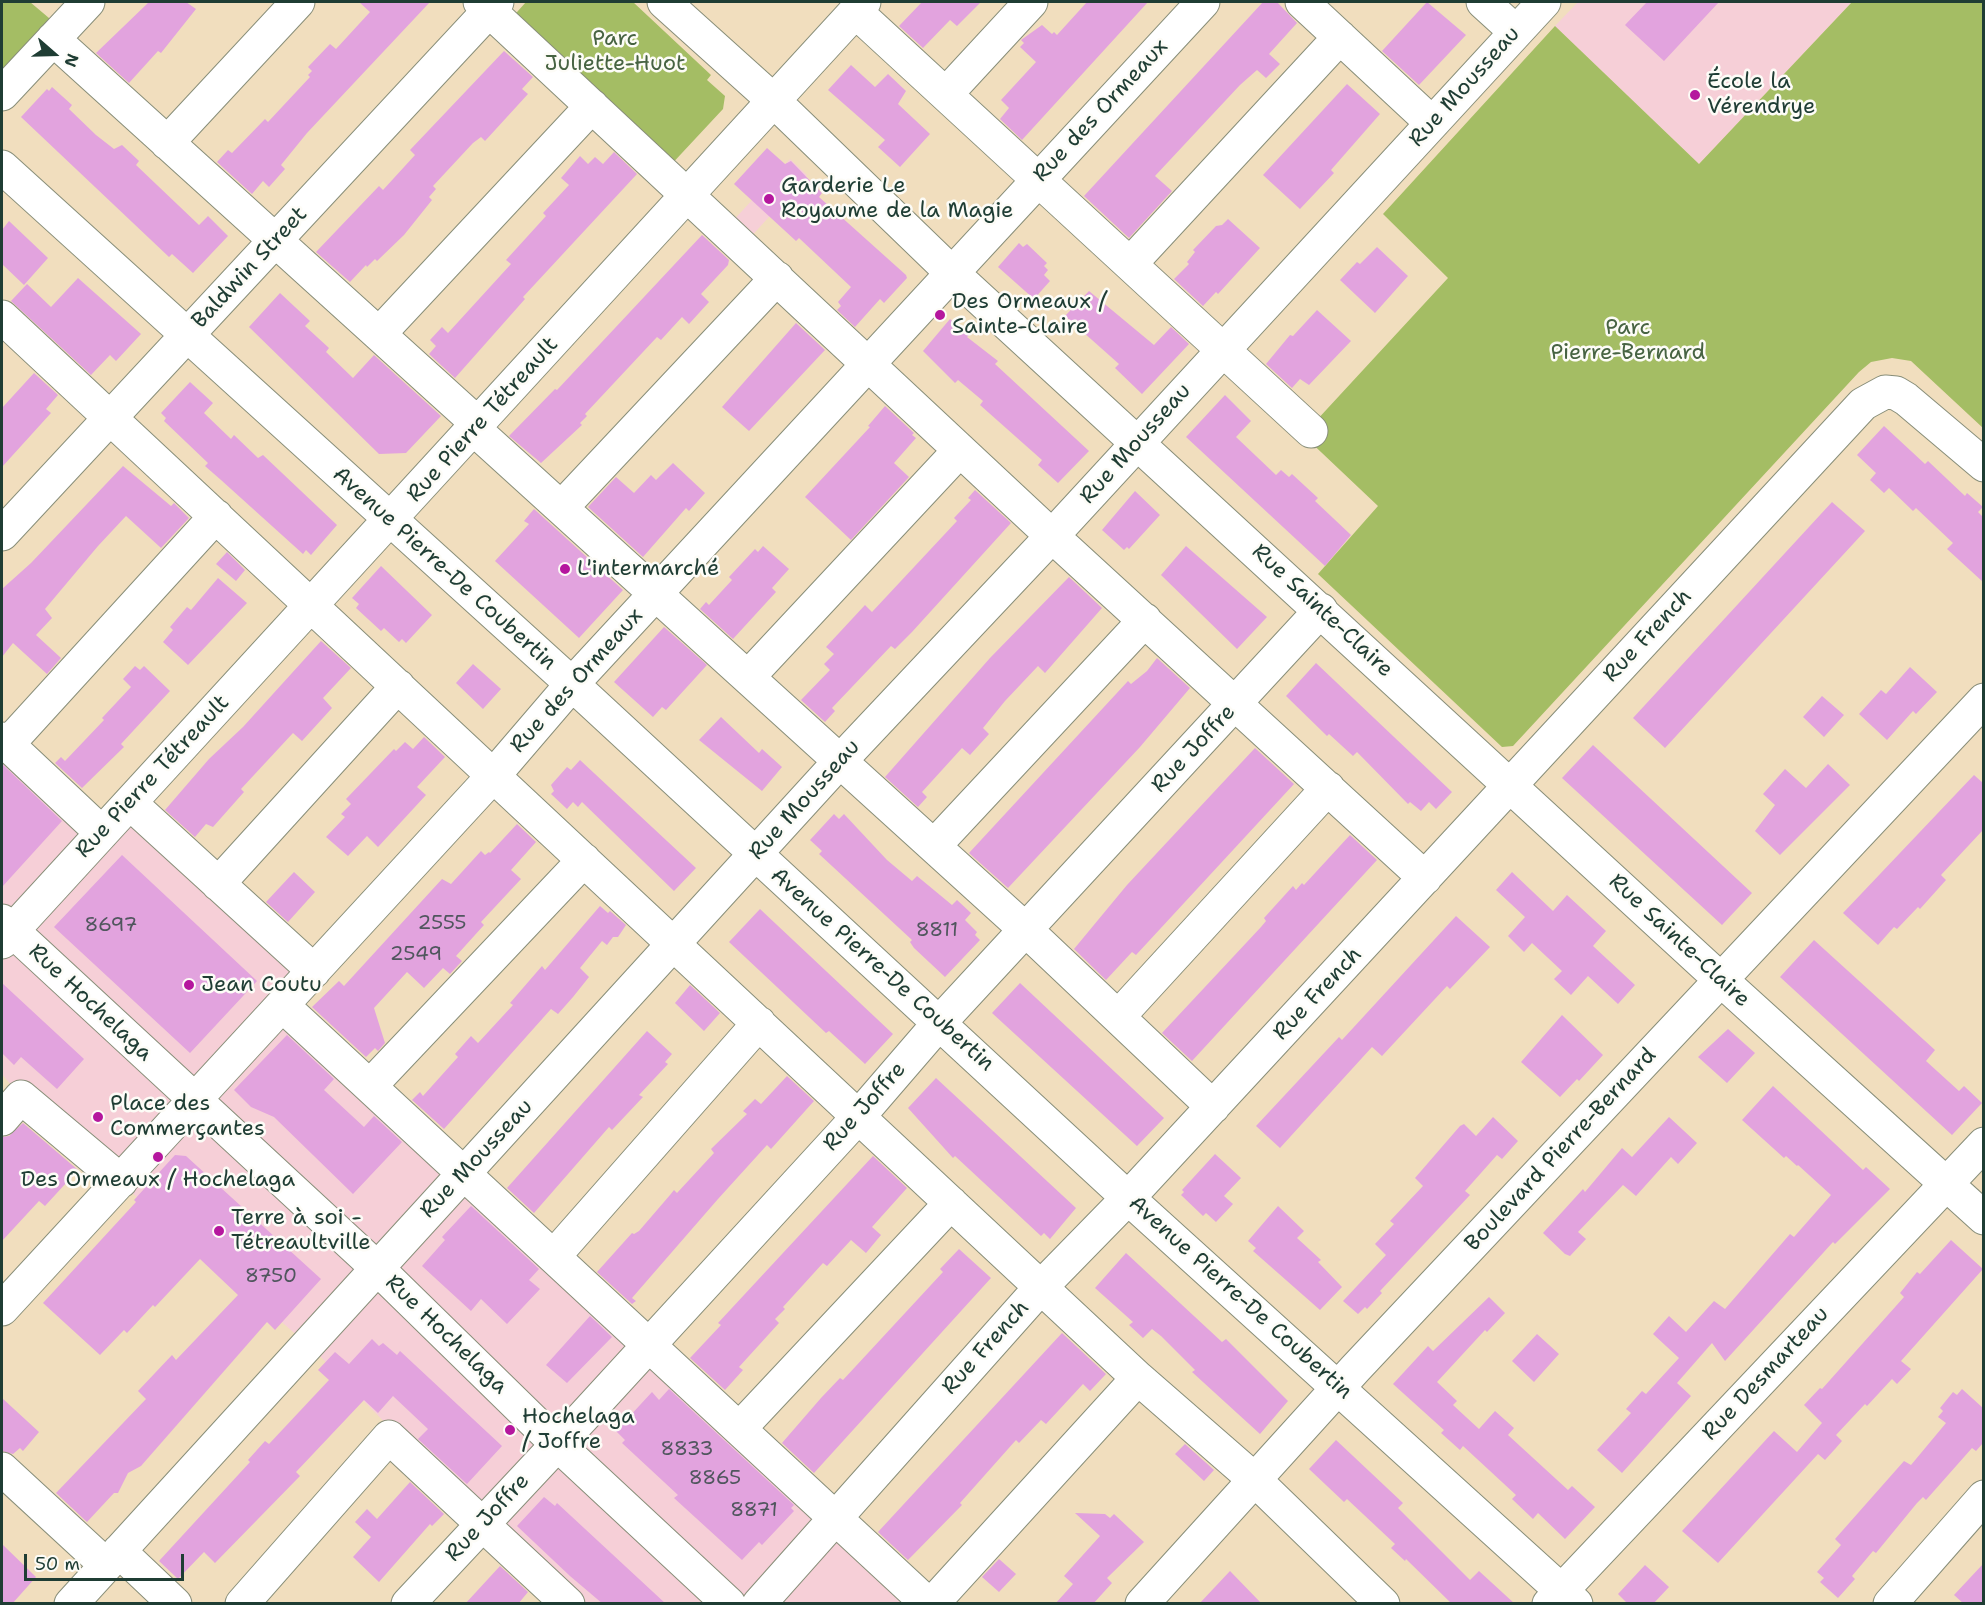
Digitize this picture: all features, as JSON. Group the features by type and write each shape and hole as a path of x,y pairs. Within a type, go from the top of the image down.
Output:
{"street":[{"path":"2,94 88,2"},
{"path":"167,143 298,2"},
{"name":"Rue Sainte-Claire","path":"664,2 774,101 951,272 1983,1218"},
{"path":"946,94 1031,2"},
{"name":"Rue des Ormeaux","path":"2,1309 494,775 572,684 1203,2"},
{"path":"1302,2 1432,123"},
{"path":"1483,2 1516,32"},
{"name":"Rue Mousseau","path":"71,1604 675,945 841,760 1052,536 1137,441 1544,2"},
{"path":"489,4 592,106 1052,536 1425,878"},
{"name":"Baldwin Street","path":"2,534 275,241 489,4"},
{"path":"860,6 946,94 1311,431"},
{"name":"Rue Pierre Tétreault","path":"5,931 130,803 860,6"},
{"path":"1130,264 1340,37"},
{"path":"53,39 379,334 562,507 1026,930 1213,1107"},
{"path":"379,334 592,106"},
{"name":"Avenue Pierre-De Coubertin","path":"2,166 572,684 1128,1198 1339,1387 1562,1599"},
{"path":"562,507 777,278"},
{"path":"4,323 111,417 1138,1378 1255,1480 1365,1598"},
{"name":"Rue French","path":"759,1604 1041,1287 1213,1107 1863,404 1885,392 1896,393 1983,465"},
{"path":"749,676 960,450"},
{"path":"102,833 4,742 216,516"},
{"name":"Rue Joffre","path":"408,1604 558,1444 859,1116 940,1022 1321,610"},
{"path":"934,846 1145,620"},
{"path":"218,884 399,686"},
{"name":"Boulevard Pierre-Bernard","path":"1142,1604 1339,1387 1983,700"},
{"path":"1118,1017 1328,788"},
{"path":"130,803 314,971"},
{"path":"370,1086 584,860"},
{"name":"Rue Hochelaga","path":"5,931 196,1100 377,1268 558,1444 729,1604"},
{"path":"283,1006 930,1604 1138,1378"},
{"path":"554,1256 759,1023"},
{"path":"2,1119 21,1097 121,1181"},
{"name":"Rue Desmarteau","path":"1562,1599 1983,1144"},
{"path":"740,1428 951,1203"},
{"path":"243,1604 389,1437 568,1604"},
{"path":"2,1469 112,1558 175,1604"},
{"path":"1890,1604 1983,1497"}],"shaded area":[{"name":"École la Vérendrye","path":"1578,2 1852,2 1699,164 1555,26"},
{"name":"Garderie Le Royaume de la Magie","path":"790,159 807,175 748,240 730,224"},
{"path":"2,740 102,832 130,803 314,971 287,1001 934,1603 568,1603 483,1523 314,1350 21,1097 2,1074"}],"green space":[{"path":"2,2 30,2 62,29 2,94"},
{"name":"Parc Juliette-Huot","path":"526,2 633,2 711,75 707,80 725,96 723,109 668,168 509,21"},
{"name":"Parc Pierre-Bernard","path":"1852,2 1983,2 1983,428 1911,361 1892,358 1871,362 1859,372 1513,746 1502,747 1318,574 1378,506 1303,435 1448,278 1383,214 1555,26 1699,164"}],"building":[{"path":"149,2 186,2 196,9 161,53 158,51 129,83 96,53"},
{"path":"359,2 430,2 307,133 281,165 285,169 269,187 263,181 252,194 217,162 228,150 232,153 265,119 268,122 310,77 308,75 312,71 308,67 330,44 336,49 370,12"},
{"path":"922,2 981,2 957,26 950,20 923,48 899,26"},
{"path":"1087,2 1148,2 1022,140 1000,119 1009,108 1001,100 1036,62 1020,47 1024,43 1021,40 1042,25 1052,34 1054,32 1057,35"},
{"path":"1263,2 1277,2 1297,23 1269,54 1280,64 1266,78 1257,70 1240,85 1155,176 1172,191 1129,238 1084,196"},
{"path":"1427,2 1466,35 1419,85 1382,51"},
{"path":"1647,2 1719,2 1664,61 1625,25"},
{"path":"504,51 533,77 522,89 528,94 485,141 481,137 473,143 433,186 436,189 429,197 432,200 404,235 377,261 375,259 367,267 366,265 350,282 316,252 379,186 383,190 415,155 410,150"},
{"path":"851,65 875,87 888,74 906,91 898,104 930,134 900,167 878,147 885,140 828,90"},
{"path":"1347,84 1380,114 1331,170 1334,173 1300,209 1263,175"},
{"path":"52,87 72,105 69,109 96,135 114,149 122,145 139,161 136,165 199,225 208,216 228,236 193,273 172,254 169,257 21,117 47,89 49,91"},
{"path":"767,148 785,164 791,161 822,193 819,197 906,275 907,278 884,303 880,299 855,327 837,310 841,306 838,302 851,287 799,238 796,241 734,184"},
{"path":"614,152 637,174 523,297 525,299 455,378 429,354 436,346 430,340 442,327 448,333 511,264 506,260 546,216 543,213 569,185 561,178 580,156 588,164 595,157 603,164"},
{"path":"1228,219 1260,248 1218,294 1216,292 1203,306 1174,279 1189,264 1187,262 1195,252 1193,250 1216,226 1222,225"},
{"path":"9,221 48,258 24,285 2,264 2,230"},
{"path":"702,235 729,260 728,265 701,294 709,302 689,324 682,317 661,340 657,337 585,414 587,416 580,423 582,425 541,463 509,436 555,389 557,390"},
{"path":"1019,243 1023,247 1027,244 1047,263 1044,266 1048,270 1044,275 1050,281 1034,299 998,267"},
{"path":"1377,247 1408,276 1375,313 1340,280 1357,262 1360,264"},
{"path":"78,278 141,334 116,361 110,355 91,375 11,301 27,284 51,307"},
{"path":"1089,291 1154,345 1171,327 1189,344 1142,394 1115,368 1119,364 1065,316"},
{"path":"280,293 310,321 305,326 329,348 326,352 353,378 374,355 441,416 406,453 379,454 249,327"},
{"path":"1317,310 1351,341 1309,385 1300,379 1292,388 1266,364 1290,335 1293,336"},
{"path":"950,319 969,335 967,337 998,361 995,364 1089,451 1058,483 1038,465 1042,460 980,405 983,401 958,380 955,383 923,351"},
{"path":"796,323 825,350 749,431 722,407"},
{"path":"34,373 58,395 46,409 51,413 2,467 2,408"},
{"path":"190,382 213,403 204,413 231,439 234,435 258,458 263,455 337,525 311,555 306,550 303,554 205,466 208,463 164,421 166,418 161,413"},
{"path":"1225,395 1251,421 1236,437 1276,475 1281,470 1289,477 1292,474 1318,498 1315,501 1351,535 1325,566 1186,437"},
{"path":"885,406 914,433 912,435 916,438 894,463 909,477 851,540 805,497 870,427 868,426"},
{"path":"1884,426 1925,464 1928,461 1965,496 1967,493 1983,507 1978,512 1983,517 1983,582 1947,549 1953,543 1916,508 1913,511 1889,488 1884,493 1870,480 1876,473 1857,455"},
{"path":"673,463 705,493 689,511 686,508 643,557 588,507 616,477 634,493 651,475 656,480"},
{"path":"123,466 171,506 174,503 189,518 161,548 126,516 98,546 45,609 52,618 36,635 61,658 47,674 13,643 2,657 2,589 31,563"},
{"path":"975,490 1011,523 912,632 895,649 891,646 832,708 835,711 825,722 801,700 830,670 824,664 834,654 826,647 865,605 872,612 957,521 954,518 971,500 968,498"},
{"path":"1135,491 1160,515 1129,549 1127,547 1124,550 1102,530"},
{"path":"1832,502 1865,531 1665,748 1633,718"},
{"name":"L'intermarché","path":"534,509 623,590 579,638 495,561 529,524 524,521"},
{"path":"763,546 789,569 772,588 776,592 733,639 700,609 706,602 709,605 732,580 729,577 755,549 758,552"},
{"path":"1186,546 1267,617 1237,649 1161,575"},
{"path":"227,552 245,570 236,581 216,564"},
{"path":"381,566 432,615 406,643 402,639 399,642 384,628 381,631 356,608 359,604 352,598"},
{"path":"1069,577 1102,608 1045,673 1038,666 1005,701 983,728 989,734 970,755 962,748 922,792 927,797 918,807 885,777 990,658"},
{"path":"218,578 247,603 188,665 163,642 173,630 170,627 187,607 191,610"},
{"path":"664,627 707,665 666,710 662,707 653,717 614,682"},
{"path":"321,641 351,668 323,698 332,708 302,741 293,733 241,789 244,792 213,827 206,824 195,837 165,810 209,759 243,727"},
{"path":"1157,658 1190,688 1140,747 1008,888 969,853 1128,681 1131,684 1147,671"},
{"path":"1316,663 1452,792 1436,809 1429,802 1421,811 1410,802 1408,804 1357,752 1353,756 1329,734 1327,736 1286,696"},
{"path":"473,664 501,689 483,709 456,683"},
{"path":"135,666 140,670 144,666 170,691 121,744 124,747 82,788 55,763 61,757 65,761 104,720 102,718 131,687 123,679"},
{"path":"1910,667 1937,692 1916,714 1913,711 1887,740 1859,714 1881,690 1886,694"},
{"path":"1822,696 1844,715 1824,737 1803,717"},
{"path":"721,717 759,753 762,749 782,767 762,791 699,740"},
{"path":"424,737 445,757 417,787 426,795 378,847 367,836 348,856 326,837 345,817 341,814 351,804 346,799 394,749 396,751 405,742 413,749"},
{"path":"1593,745 1752,893 1722,925 1562,778"},
{"path":"1255,748 1294,784 1136,955 1132,952 1106,980 1074,949 1127,885"},
{"path":"580,760 696,868 674,891 582,802 578,807 573,802 567,809 551,794 554,791 551,785 567,767 571,770"},
{"path":"2,764 62,821 2,887"},
{"path":"1828,764 1850,785 1780,855 1755,831 1775,805 1763,794 1785,769 1806,788"},
{"path":"1974,775 1983,783 1983,830 1941,875 1946,880 1920,909 1918,907 1897,929 1894,927 1878,945 1843,913"},
{"path":"834,814 839,819 844,814 887,860 912,881 917,876 952,905 957,900 971,913 965,920 977,932 975,935 980,940 945,977 914,948 910,942 912,940 819,854 822,851 810,840"},
{"path":"517,824 536,842 511,870 521,879 481,922 484,925 456,956 462,961 450,974 443,968 424,988 407,972 374,1008 385,1043 378,1051 375,1048 366,1057 312,1007 339,981 344,986 442,879 451,884 481,851 485,855 490,853"},
{"path":"1350,835 1377,860 1192,1061 1162,1033 1261,927 1266,921 1264,918 1293,886 1296,890 1302,883 1304,885"},
{"path":"122,855 257,981 190,1053 54,927"},
{"path":"294,872 315,892 288,922 266,902"},
{"path":"1512,872 1553,911 1567,895 1606,931 1593,946 1635,985 1618,1004 1588,976 1571,995 1554,979 1562,971 1532,943 1524,952 1508,936 1525,917 1496,890"},
{"path":"600,906 608,913 610,911 626,925 618,937 613,937 607,945 602,941 580,968 589,977 573,997 558,1014 551,1009 444,1129 412,1100 420,1092 423,1096 458,1057 455,1054 471,1036 478,1043 513,1005 510,1003 542,966 545,970"},
{"path":"760,909 893,1034 865,1064 829,1031 826,1033 729,942"},
{"path":"1456,916 1490,947 1450,989 1447,986 1382,1056 1372,1047 1280,1148 1256,1126 1339,1037 1342,1040"},
{"path":"1814,940 1935,1050 1926,1061 1959,1091 1964,1086 1982,1103 1952,1135 1780,977"},
{"path":"2,983 84,1059 57,1089 21,1057 14,1065 2,1053"},
{"path":"1020,983 1164,1118 1137,1146 992,1013"},
{"path":"690,985 720,1013 704,1031 675,1003"},
{"path":"1562,1015 1603,1055 1579,1081 1577,1079 1560,1097 1521,1062"},
{"path":"1728,1029 1755,1053 1727,1083 1698,1057"},
{"path":"647,1031 672,1054 665,1062 668,1064 639,1095 643,1097 612,1130 609,1127 534,1213 507,1188"},
{"path":"287,1035 334,1079 324,1090 364,1127 374,1116 402,1142 353,1194 274,1117 251,1107 234,1090"},
{"path":"787,1076 814,1101 771,1149 767,1145 718,1199 632,1298 636,1301 632,1304 597,1272 632,1233 639,1231 674,1190 677,1193 714,1153 711,1149 747,1114 743,1111 755,1099 761,1104"},
{"path":"936,1078 1076,1208 1050,1239 1044,1233 1041,1236 955,1156 953,1158 908,1108"},
{"path":"1773,1086 1863,1170 1866,1167 1890,1189 1835,1244 1833,1242 1725,1361 1712,1343 1677,1383 1691,1396 1622,1473 1597,1450 1631,1413 1626,1409 1642,1391 1646,1394 1679,1358 1653,1334 1669,1316 1686,1332 1714,1301 1725,1309 1790,1234 1794,1237 1831,1195 1798,1165 1786,1156 1784,1158 1742,1120"},
{"path":"1493,1117 1518,1141 1502,1159 1497,1155 1465,1191 1470,1195 1380,1291 1382,1293 1367,1309 1365,1307 1358,1314 1343,1301 1386,1255 1375,1244 1394,1224 1390,1221 1423,1186 1415,1178 1460,1126 1464,1124 1476,1136"},
{"path":"1669,1117 1697,1143 1678,1164 1671,1157 1636,1196 1623,1185 1578,1232 1586,1239 1570,1256 1565,1254 1543,1233 1583,1189 1585,1192 1622,1148 1632,1157"},
{"path":"23,1123 78,1170 45,1206 39,1201 2,1241 2,1137 9,1136"},
{"path":"1215,1154 1241,1178 1224,1196 1233,1204 1216,1222 1206,1213 1203,1216 1181,1195 1184,1192 1182,1190"},
{"path":"175,1155 186,1156 321,1279 275,1330 267,1322 141,1466 128,1473 118,1493 114,1493 87,1522 56,1493 146,1399 138,1391 172,1355 176,1360 238,1295 200,1259 155,1307 153,1305 127,1333 124,1330 100,1355 43,1303 136,1202 134,1200"},
{"path":"873,1156 907,1188 872,1227 881,1235 866,1253 851,1240 827,1266 823,1263 783,1307 785,1309 775,1319 779,1323 739,1367 743,1370 725,1390 690,1358 721,1325 718,1323"},
{"path":"471,1206 539,1269 529,1280 540,1289 507,1324 481,1299 471,1311 422,1266 445,1240 442,1237"},
{"path":"1278,1206 1304,1231 1297,1238 1321,1260 1318,1262 1342,1287 1320,1310 1253,1251 1256,1248 1248,1241"},
{"path":"1951,1240 1983,1269 1901,1361 1911,1369 1897,1384 1892,1379 1867,1406 1865,1404 1836,1435 1842,1441 1825,1460 1818,1454 1718,1563 1682,1531 1774,1431 1797,1452 1822,1423 1804,1405 1820,1388 1822,1389 1904,1297 1900,1293 1917,1272 1920,1274"},
{"path":"959,1249 991,1278 814,1473 782,1443 821,1398 840,1378 843,1380 943,1272 940,1269"},
{"path":"1126,1253 1222,1342 1226,1339 1288,1401 1260,1434 1192,1372 1195,1370 1161,1336 1152,1329 1143,1338 1129,1325 1133,1322 1095,1288"},
{"path":"1489,1297 1505,1313 1487,1332 1485,1330 1437,1382 1457,1401 1453,1405 1479,1429 1495,1411 1514,1428 1508,1435 1568,1490 1572,1486 1595,1507 1565,1539 1538,1513 1533,1519 1512,1499 1516,1495 1463,1446 1460,1450 1441,1433 1444,1430 1393,1384 1428,1346 1433,1351"},
{"path":"590,1316 612,1337 567,1383 546,1365"},
{"path":"1062,1333 1106,1374 1090,1391 1083,1384 1046,1424 1041,1420 1019,1443 1016,1440 960,1503 962,1505 908,1560 878,1532"},
{"path":"1537,1334 1559,1354 1534,1382 1512,1361"},
{"path":"372,1339 379,1346 383,1343 397,1355 400,1351 502,1446 467,1484 418,1439 428,1429 393,1396 378,1413 364,1400 296,1472 300,1476 215,1563 204,1552 178,1579 159,1561 250,1462 248,1460 265,1441 269,1444 329,1380 318,1370 335,1352 349,1364"},
{"path":"669,1389 794,1505 791,1508 794,1511 762,1545 759,1542 742,1560 674,1498 678,1495 622,1443 625,1440 616,1431 652,1392 659,1400"},
{"path":"1962,1389 1983,1408 1983,1443 1976,1451 1972,1448 1926,1500 1923,1497 1917,1503 1876,1553 1873,1551 1852,1576 1855,1579 1838,1598 1820,1582 1824,1578 1817,1572 1841,1545 1835,1539 1904,1461 1911,1465 1946,1423 1938,1417 1943,1411 1940,1408 1953,1392 1957,1395"},
{"path":"2,1398 39,1432 23,1451 20,1448 13,1454 2,1451"},
{"path":"1336,1440 1403,1503 1398,1508 1470,1580 1479,1571 1515,1604 1452,1604 1406,1559 1405,1561 1391,1548 1395,1544 1347,1499 1344,1502 1309,1469"},
{"path":"1185,1444 1214,1470 1204,1481 1175,1454"},
{"path":"410,1482 444,1514 432,1526 430,1524 379,1582 353,1557 371,1537 355,1522 367,1509 377,1519"},
{"path":"544,1497 555,1506 557,1503 666,1604 603,1604 570,1576 517,1526"},
{"path":"1075,1513 1105,1514 1110,1518 1114,1514 1144,1542 1107,1578 1112,1583 1093,1604 1055,1604 1073,1584 1064,1576 1100,1536"},
{"path":"2,1544 36,1577 12,1604 2,1604"},
{"path":"999,1559 1016,1574 999,1592 982,1577"},
{"path":"1983,1564 1983,1604 1964,1604 1954,1595"},
{"path":"1645,1565 1669,1587 1653,1604 1628,1604 1618,1594"},
{"path":"500,1566 528,1592 518,1604 465,1604"},
{"path":"1230,1571 1262,1604 1199,1604"}],"place":[{"name":"École la Vérendrye","path":"1695,95"},
{"name":"Garderie Le Royaume de la Magie","path":"769,199"},
{"name":"Des Ormeaux / Sainte-Claire","path":"940,315"},
{"name":"L'intermarché","path":"565,569"},
{"name":"Jean Coutu","path":"189,985"},
{"name":"Place des Commerçantes","path":"98,1117"},
{"name":"Des Ormeaux / Hochelaga","path":"158,1157"},
{"name":"Terre à soi - Tétreaultville","path":"219,1231"},
{"name":"Hochelaga / Joffre","path":"510,1430"}]}
